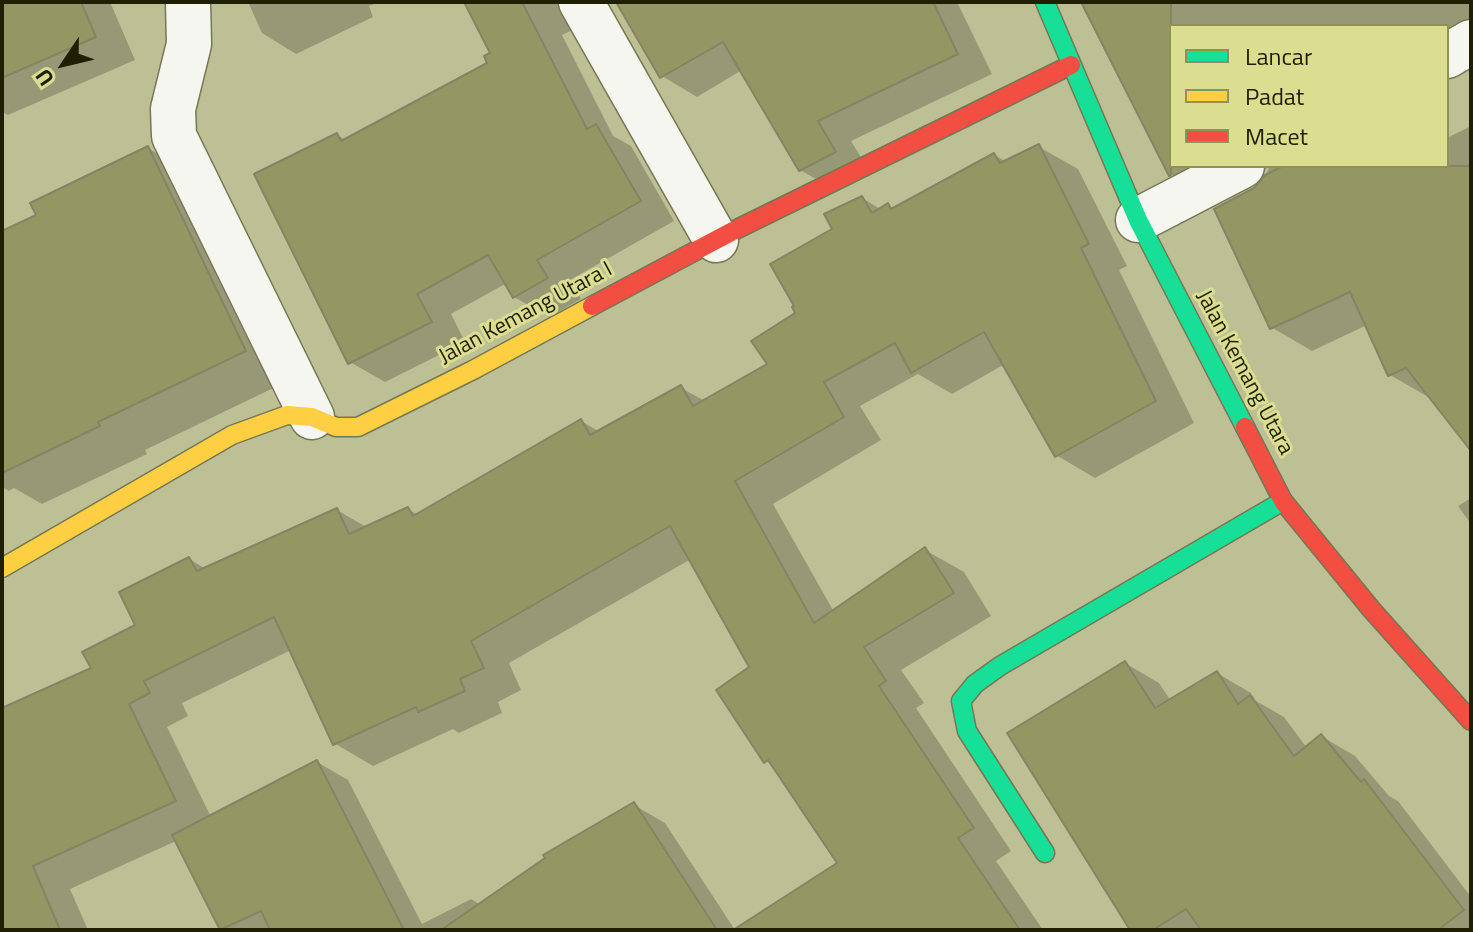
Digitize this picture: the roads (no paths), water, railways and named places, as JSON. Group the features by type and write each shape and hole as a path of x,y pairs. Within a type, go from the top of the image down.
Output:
{"street":[{"path":"188,2 189,44 173,109 174,136 312,417"},
{"path":"581,2 716,240"},
{"name":"Jalan Kemang Utara","path":"1045,2 1138,220 1283,501 1371,609 1471,721"},
{"path":"1449,55 1471,42"},
{"name":"Jalan Kemang Utara I","path":"2,568 232,435 287,415 312,417 336,427 358,427 473,370 716,240 1071,65"},
{"path":"1138,220 1238,168"},
{"path":"1045,853 967,731 961,701 975,684 1000,666 1283,501"}]}
